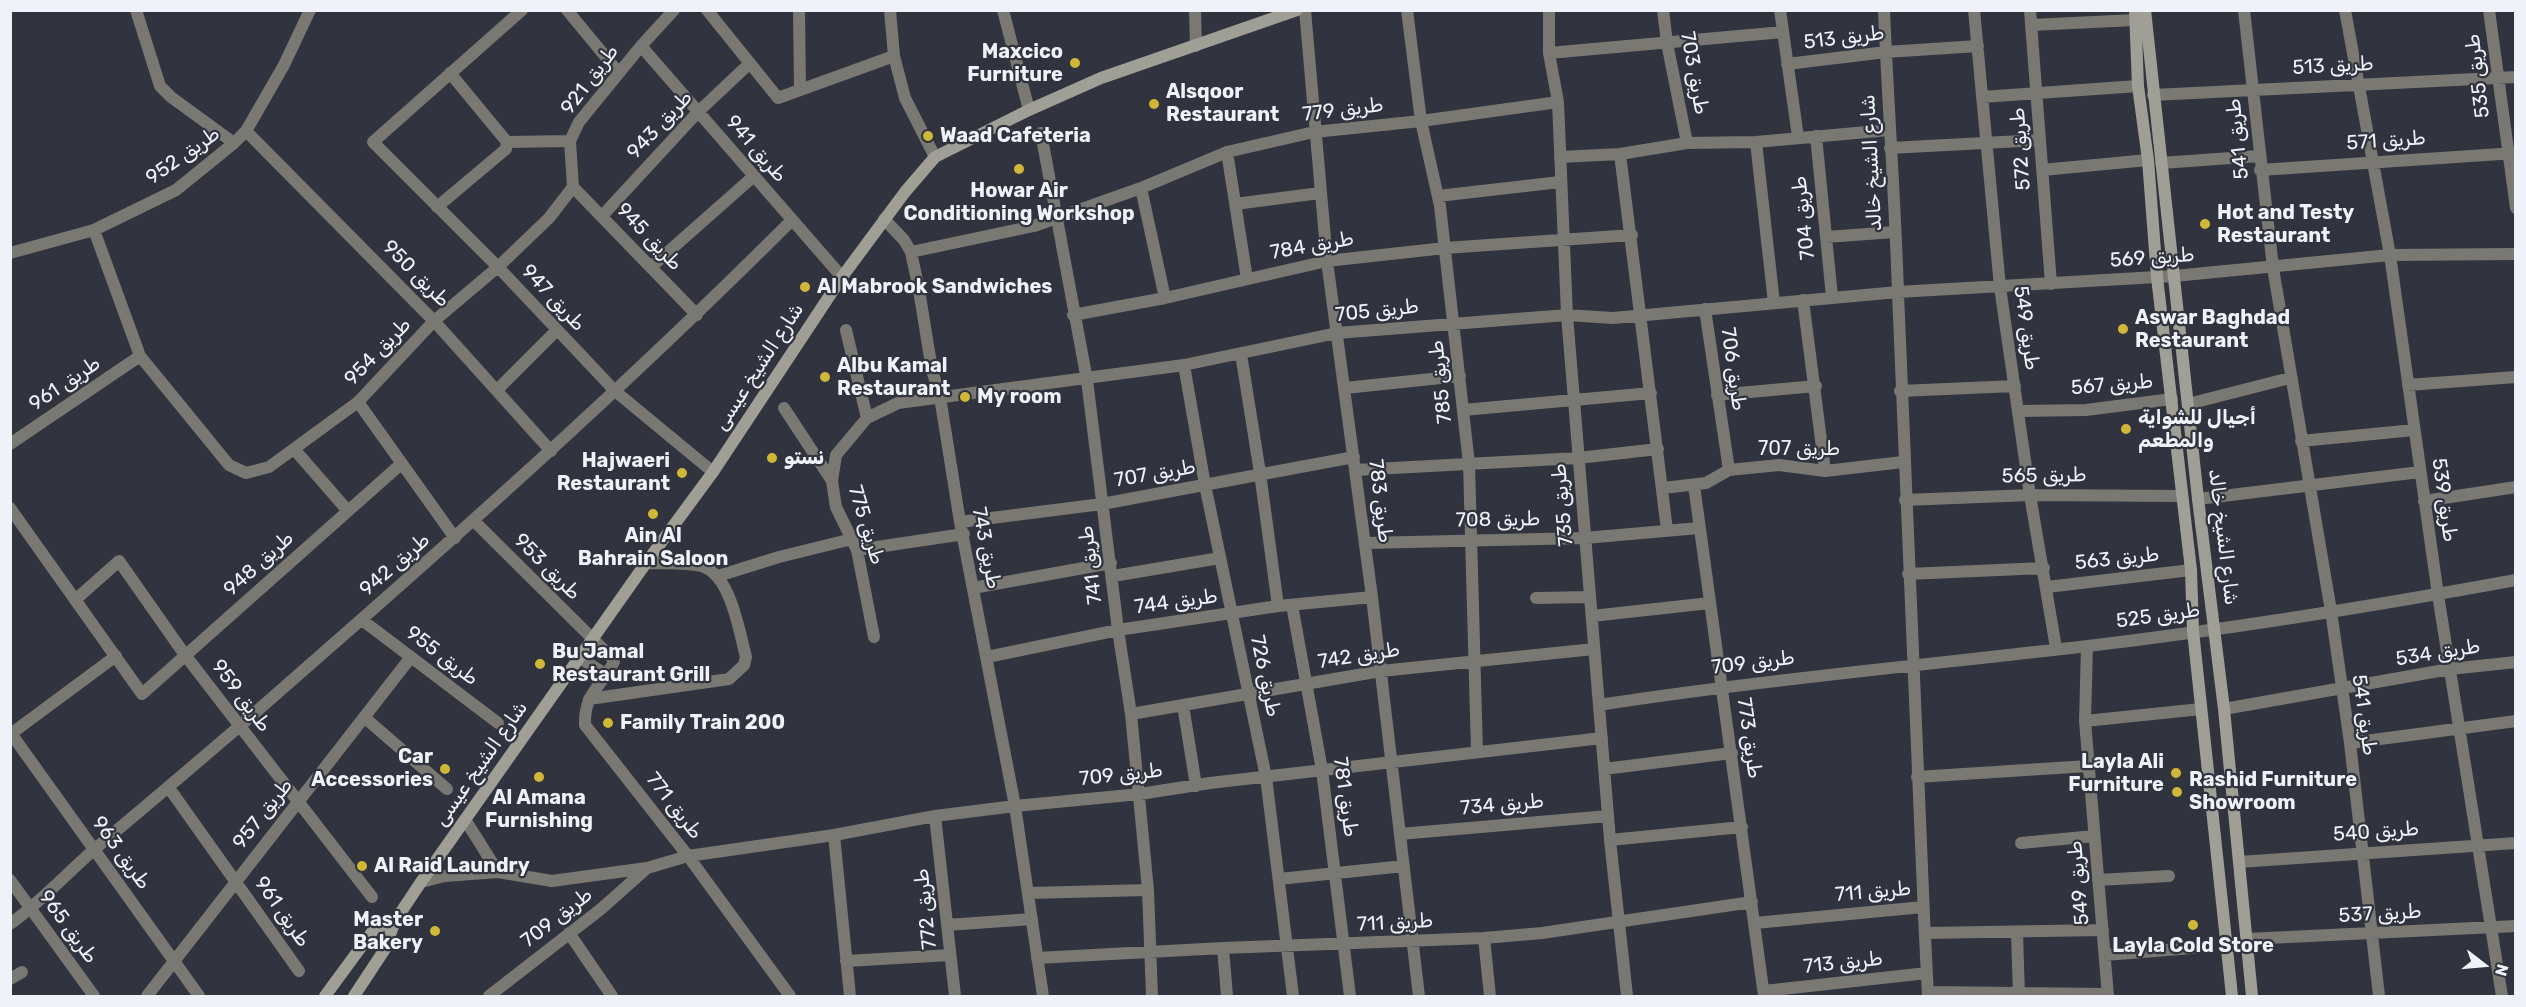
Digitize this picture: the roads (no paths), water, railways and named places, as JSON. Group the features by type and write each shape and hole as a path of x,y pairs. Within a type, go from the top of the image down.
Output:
{"street":[{"path":"136,10 160,86 171,97 234,143"},
{"name":"طريق 952","path":"10,253 94,230 176,190 246,131 284,65 310,10"},
{"path":"437,207 506,149 507,142 450,74 522,10"},
{"path":"567,10 619,74"},
{"path":"656,10 665,21"},
{"name":"طريق 921","path":"573,187 570,141 579,122 641,46 674,10"},
{"path":"707,10 778,98 894,56"},
{"path":"799,10 800,90"},
{"path":"890,10 894,56 905,98 935,157"},
{"path":"1003,10 1029,110"},
{"path":"1195,10 1196,46"},
{"name":"شارع الشيخ عيسى","path":"354,996 385,949 395,921 421,882 713,472 842,277 884,219 935,157 952,146 1101,78 1297,10"},
{"name":"طريق 783","path":"1305,10 1327,261 1366,543 1419,996"},
{"name":"طريق 785","path":"1407,10 1421,121 1438,196 1455,323 1469,464 1478,752"},
{"name":"طريق 735","path":"1549,10 1549,53 1558,102 1562,240 1578,458 1610,840 1627,996"},
{"name":"طريق 703","path":"1664,10 1667,43 1687,143"},
{"path":"1780,10 1798,137"},
{"name":"شارع الشيخ خالد","path":"1884,10 1898,292 1911,665 1928,994"},
{"name":"طريق 549","path":"1974,10 2000,287 2030,495 2056,648"},
{"name":"طريق 572","path":"2030,10 2051,284"},
{"name":"شارع الشيخ خالد","path":"2145,10 2198,499 2224,709 2252,996"},
{"name":"طريق 541","path":"2244,10 2260,170 2273,268 2331,611 2340,689 2350,743 2379,996"},
{"name":"طريق 539","path":"2345,10 2371,162 2390,255 2438,594 2502,996"},
{"name":"طريق 535","path":"2489,10 2497,78 2511,153 2516,208"},
{"path":"2031,25 2135,15"},
{"name":"شارع الشيخ خالد","path":"2135,15 2138,86 2148,160 2157,277 2191,570 2193,631 2232,996"},
{"path":"1549,53 1783,32"},
{"name":"طريق 941","path":"641,46 842,277"},
{"name":"طريق 513","path":"1787,64 1886,52 1978,46"},
{"name":"طريق 943","path":"602,216 698,112 750,63"},
{"name":"طريق 947","path":"450,74 373,142 498,267 615,391 713,472"},
{"name":"طريق 513","path":"2153,95 2516,77"},
{"path":"1982,97 2138,86"},
{"name":"طريق 779","path":"911,252 1034,226 1141,188 1227,152 1314,132 1421,121 1558,102"},
{"path":"1560,157 1620,154 1687,143 1756,142 1889,130"},
{"name":"طريق 950","path":"246,131 434,321 551,451"},
{"name":"طريق 741","path":"1041,133 1058,218 1073,315 1087,380 1118,630 1131,714 1148,890 1152,996"},
{"name":"طريق 704","path":"1816,136 1832,297"},
{"path":"1890,148 2040,140"},
{"path":"507,142 570,141"},
{"path":"1756,142 1774,303"},
{"path":"1227,152 1247,279"},
{"name":"طريق 571","path":"2260,170 2511,153"},
{"path":"1620,154 1632,235 1667,530"},
{"path":"2161,164 2259,156"},
{"path":"2042,170 2148,160"},
{"path":"651,267 754,176"},
{"path":"1438,196 1560,182"},
{"name":"طريق 945","path":"573,187 697,315"},
{"name":"طريق 954","path":"141,356 229,465 246,473 269,467 358,402 434,321 498,267 549,218 573,187"},
{"path":"1141,188 1165,298"},
{"path":"1236,204 1320,193"},
{"name":"طريق 743","path":"884,219 911,252 1015,806 1043,996"},
{"name":"طريق 942","path":"10,924 31,909 95,850 240,727 474,521 697,315 792,220"},
{"path":"94,230 141,356"},
{"path":"1826,237 1895,232"},
{"path":"1562,240 1632,235"},
{"name":"طريق 784","path":"1073,315 1165,298 1327,261 1445,248 1562,240"},
{"name":"طريق 569","path":"1898,292 2174,276 2390,255 2516,254"},
{"name":"طريق 705","path":"867,418 898,403 1184,366 1337,333 1567,315 1613,318 1898,292"},
{"path":"1803,300 1825,471"},
{"name":"طريق 706","path":"1705,309 1729,470"},
{"path":"497,390 557,330"},
{"path":"846,330 867,418"},
{"path":"1241,354 1278,606"},
{"name":"طريق 961","path":"10,444 141,356"},
{"name":"طريق 726","path":"1184,366 1205,485 1266,777 1293,996"},
{"path":"1345,388 1460,376"},
{"path":"2408,385 2516,377"},
{"path":"2188,404 2290,378"},
{"path":"1717,395 1815,386"},
{"path":"1900,391 2015,386"},
{"path":"1463,410 1651,393"},
{"name":"طريق 567","path":"2019,411 2086,410 2172,399"},
{"path":"358,402 456,537"},
{"path":"784,408 832,481"},
{"name":"طريق 775","path":"867,418 836,455 832,481 836,507 854,545 874,637"},
{"path":"2301,441 2414,430"},
{"path":"294,449 348,511"},
{"name":"طريق 707","path":"718,576 778,556 1102,504 1260,473 1355,464 1469,464 1578,458 1658,449"},
{"name":"طريق 707","path":"1663,488 1706,483 1729,470 1779,465 1825,471 1903,462"},
{"name":"طريق 948","path":"116,656 142,694 401,464"},
{"path":"2198,499 2420,472"},
{"name":"طريق 773","path":"1695,485 1699,528 1764,994"},
{"path":"2424,501 2516,487"},
{"name":"طريق 565","path":"1905,500 2030,495 2182,496"},
{"path":"10,508 116,656 11,733"},
{"name":"طريق 953","path":"474,521 593,640"},
{"name":"طريق 708","path":"1366,543 1585,538 1699,528"},
{"path":"1113,576 1220,558"},
{"name":"طريق 959","path":"75,600 119,561 185,655 372,897"},
{"path":"589,699 729,679 739,670 746,657 726,588 715,572 701,566 646,563"},
{"path":"973,588 1111,563"},
{"path":"1908,574 2044,568"},
{"name":"طريق 563","path":"2047,587 2191,570"},
{"name":"طريق 525","path":"1911,665 2087,646 2331,611 2516,580"},
{"name":"طريق 744","path":"987,657 1118,630 1278,606 1372,597"},
{"path":"1536,598 1590,597"},
{"path":"1592,616 1710,603"},
{"name":"طريق 781","path":"1292,605 1322,770 1350,996"},
{"name":"طريق 955","path":"362,620 498,723"},
{"path":"589,699 614,663 612,658 593,640"},
{"name":"طريق 549","path":"2087,646 2085,721 2108,995"},
{"name":"طريق 742","path":"1131,714 1381,671 1594,649"},
{"name":"طريق 957","path":"147,996 411,657"},
{"path":"580,658 607,675"},
{"name":"طريق 534","path":"2224,709 2450,669 2516,662"},
{"name":"طريق 709","path":"1599,705 1722,686 1911,665"},
{"name":"طريق 771","path":"589,699 584,707 585,725 688,856 790,996"},
{"path":"1183,705 1196,786"},
{"path":"2085,721 2201,709"},
{"path":"364,717 447,789"},
{"path":"2350,743 2516,721"},
{"name":"طريق 963","path":"11,733 200,996"},
{"name":"طريق 709","path":"421,882 445,876 498,872 552,881 646,868 688,856 834,835 935,816 1140,794 1322,770 1602,738"},
{"path":"1604,769 1732,753"},
{"path":"1917,777 2088,766"},
{"name":"طريق 961","path":"169,788 299,970"},
{"name":"طريق 772","path":"935,816 955,996"},
{"name":"طريق 734","path":"1400,834 1608,816"},
{"path":"466,821 498,872"},
{"path":"1610,840 1742,827"},
{"path":"834,835 850,996"},
{"path":"2021,843 2094,836"},
{"name":"طريق 540","path":"2239,862 2516,843"},
{"path":"1279,879 1404,866"},
{"name":"طريق 709","path":"489,996 646,868"},
{"path":"2098,880 2169,876"},
{"name":"طريق 965","path":"10,880 94,996"},
{"path":"1028,893 1148,890"},
{"name":"طريق 711","path":"1037,958 1484,938 1542,933 1752,902"},
{"name":"طريق 711","path":"1755,923 1923,907"},
{"path":"947,925 1032,920"},
{"name":"شارع الشيخ عيسى","path":"325,996 375,928 395,921"},
{"name":"طريق 537","path":"2247,939 2371,935 2516,926"},
{"path":"1925,933 2103,930"},
{"path":"569,933 612,996"},
{"path":"2017,933 2019,995"},
{"path":"1484,938 1490,996"},
{"path":"1223,948 1227,996"},
{"path":"2105,955 2192,948"},
{"path":"846,961 950,955"},
{"path":"10,979 22,972"},
{"name":"طريق 713","path":"1764,994 1927,973"},
{"path":"1928,994 2108,995"}],"place":[{"name":"Maxcico Furniture","path":"1075,63"},
{"name":"Alsqoor Restaurant","path":"1154,104"},
{"name":"Waad Cafeteria","path":"928,136"},
{"name":"Howar Air Conditioning Workshop","path":"1019,169"},
{"name":"Hot and Testy Restaurant","path":"2205,224"},
{"name":"Al Mabrook Sandwiches","path":"805,287"},
{"name":"Aswar Baghdad Restaurant","path":"2123,329"},
{"name":"Albu Kamal Restaurant","path":"825,377"},
{"name":"My room","path":"965,397"},
{"name":"أجيال للشواية والمطعم","path":"2126,429"},
{"name":"نستو","path":"772,458"},
{"name":"Hajwaeri Restaurant","path":"682,473"},
{"name":"Ain Al Bahrain Saloon","path":"653,514"},
{"name":"Bu Jamal Restaurant Grill","path":"540,664"},
{"name":"Family Train 200","path":"608,723"},
{"name":"Car Accessories","path":"445,769"},
{"name":"Layla Ali Furniture","path":"2176,773"},
{"name":"Al Amana Furnishing","path":"539,777"},
{"name":"Rashid Furniture Showroom","path":"2177,792"},
{"name":"Al Raid Laundry","path":"362,866"},
{"name":"Layla Cold Store","path":"2193,925"},
{"name":"Master Bakery","path":"435,931"}]}
